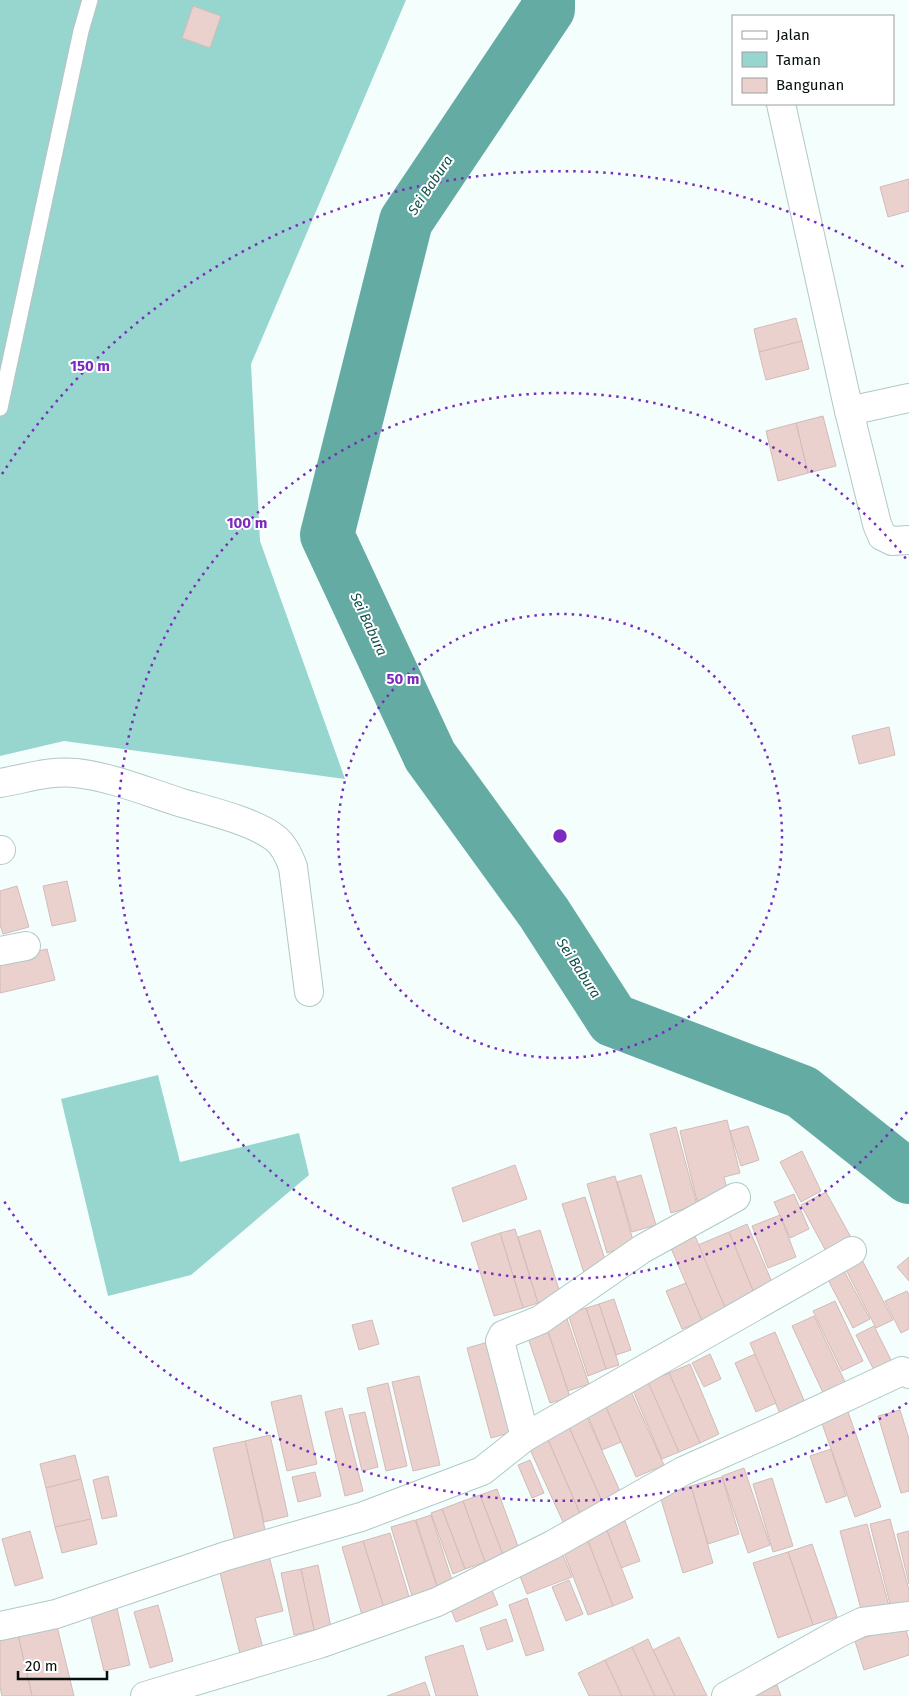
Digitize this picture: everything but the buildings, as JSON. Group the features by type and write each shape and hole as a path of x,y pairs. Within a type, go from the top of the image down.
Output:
{"street":[{"path":"781,105 849,411 877,524 882,536 892,541 909,540"},
{"path":"849,411 909,398"},
{"path":"0,783 57,773 74,773 103,778 213,812 270,834 284,848 293,867 309,992"},
{"path":"0,951 26,946"},
{"path":"525,1436 501,1346 500,1341 503,1335 540,1320 642,1249 736,1197"},
{"path":"0,1626 56,1614 226,1556 360,1517 482,1471 525,1436 852,1251"},
{"path":"146,1696 319,1644 437,1602 552,1545 683,1471 902,1371 909,1374"},
{"path":"726,1696 862,1622 909,1616"}],"lane":[{"path":"0,408 81,31 90,0"}],"green space":[{"path":"0,0 406,0 251,364 260,541 345,779 64,741 0,756"},
{"path":"158,1075 180,1162 299,1133 309,1175 191,1275 108,1296 61,1099"}],"waterway":[{"name":"Sei Babura","path":"548,0 548,9 406,221 327,535 430,756 544,913 613,1020 802,1092 909,1177"}]}
